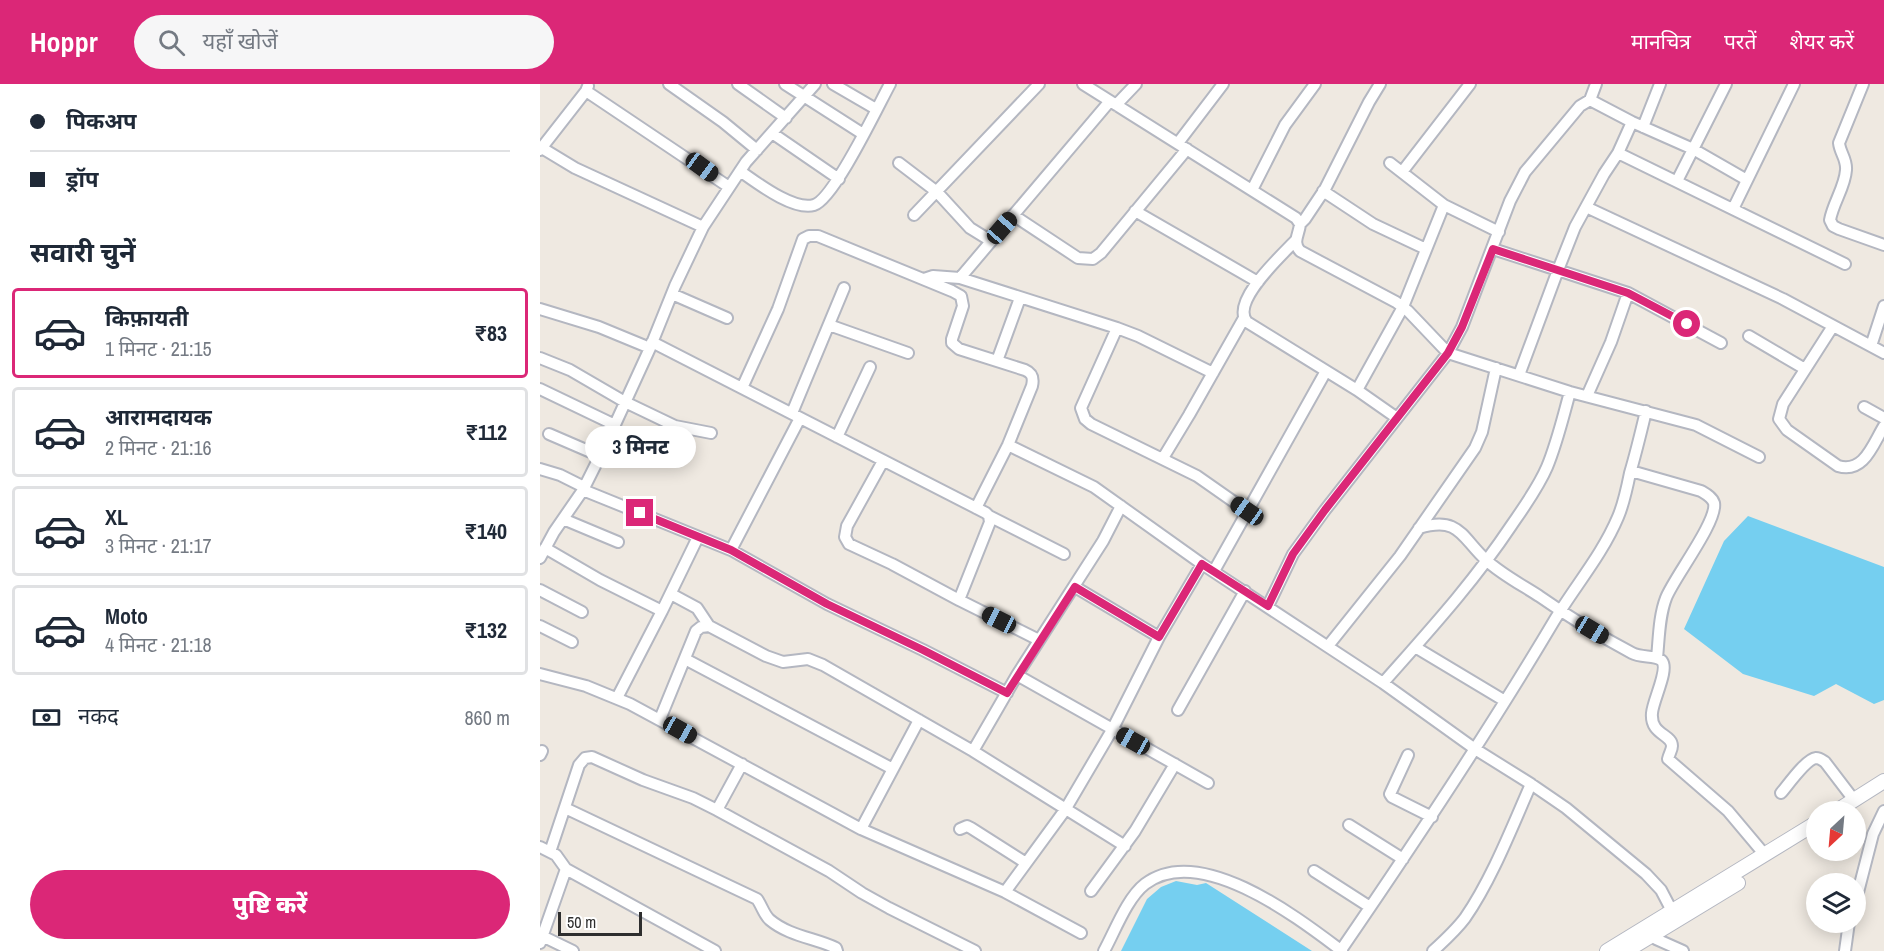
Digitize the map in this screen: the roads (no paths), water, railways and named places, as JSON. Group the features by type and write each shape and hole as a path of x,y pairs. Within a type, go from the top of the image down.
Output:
{"street":[{"path":"669,84 723,122 757,150"},
{"path":"738,84 786,118"},
{"path":"785,84 863,134"},
{"path":"663,611 542,553 583,489 600,456 703,227 740,171 815,84"},
{"path":"833,84 876,109"},
{"path":"740,171 778,197 806,205 814,205 821,201 839,179 890,84"},
{"path":"914,215 1039,84"},
{"path":"1083,84 1296,218 1300,224"},
{"path":"960,278 1113,103 1136,84"},
{"path":"1013,215 1078,258 1093,259 1101,253 1135,211 1183,146 1223,84"},
{"path":"1252,190 1285,125 1315,84"},
{"path":"1380,84 1323,191 1300,224 1295,241 1258,282 1245,302 1242,312 1247,322 1357,390 1397,418"},
{"path":"1402,172 1470,84"},
{"path":"1268,606 1293,554 1448,353 1462,327 1510,201 1525,172 1580,106 1590,100 1596,84"},
{"path":"1643,127 1660,84"},
{"path":"1677,181 1726,84"},
{"path":"1733,209 1794,84"},
{"path":"1863,84 1839,142 1839,150 1846,160 1846,170 1830,220 1833,226 1839,229 1884,245"},
{"path":"703,227 575,168 541,149 587,87 729,187"},
{"path":"1590,100 1632,122 1693,149 1747,180"},
{"path":"1520,375 1575,227 1618,153 1632,122"},
{"path":"772,134 839,179"},
{"path":"1618,153 1845,264"},
{"path":"899,163 936,192 970,228 991,241"},
{"path":"1390,163 1444,205 1499,232"},
{"path":"1323,191 1373,224 1426,249"},
{"path":"1357,390 1403,307 1444,205"},
{"path":"1586,207 1783,299 1884,353"},
{"path":"1135,211 1258,282"},
{"path":"742,388 778,309 803,239 809,236 818,236 952,291 961,296 963,300 952,344 959,349 1025,370 1033,376 1032,386 1008,445 976,508"},
{"path":"1295,241 1300,251 1313,259 1403,307 1448,353 1570,392 1678,419 1708,430 1759,457"},
{"path":"1493,249 1628,293 1720,343"},
{"path":"924,279 933,276 960,278 1117,328 1213,373"},
{"path":"731,550 796,415 844,288"},
{"path":"1587,396 1611,342 1628,293"},
{"path":"672,294 727,318"},
{"path":"997,361 1020,298"},
{"path":"1871,346 1882,318 1884,306"},
{"path":"540,309 651,345 796,415 1064,554"},
{"path":"1162,458 1244,318"},
{"path":"829,325 908,353"},
{"path":"1833,326 1783,404 1779,419 1787,430 1838,465 1851,468 1863,459 1884,426"},
{"path":"1117,328 1081,408 1085,419 1197,476 1247,511"},
{"path":"1749,336 1805,369"},
{"path":"540,358 570,370 625,402 675,426 711,434"},
{"path":"837,437 870,367"},
{"path":"1328,646 1400,556 1475,448 1482,432 1496,368"},
{"path":"1214,571 1326,371"},
{"path":"540,389 615,424"},
{"path":"1383,683 1455,602 1487,561 1538,485 1555,443 1570,392"},
{"path":"1864,407 1884,418"},
{"path":"1104,951 1134,895 1145,884 1165,874 1176,872 1208,874 1239,885 1282,909 1342,951 1432,817 1609,536 1618,517 1646,411"},
{"path":"549,434 600,456"},
{"path":"1008,445 1094,487 1202,564 1383,683 1474,749 1531,784 1581,820 1646,874 1661,890 1672,911"},
{"path":"882,461 847,526 845,537 849,544 1039,640"},
{"path":"540,469 560,475 583,489 731,550 827,604 1007,693"},
{"path":"1631,471 1701,491 1714,502 1714,508 1706,527 1688,562 1669,589 1661,614 1657,658"},
{"path":"973,752 1017,675 1103,541 1121,506"},
{"path":"959,600 990,522 989,516"},
{"path":"563,519 618,542"},
{"path":"1419,528 1435,523 1452,526 1467,537 1487,561 1560,611 1637,656 1657,658 1662,661 1664,673 1654,700 1652,717 1654,727 1672,744 1668,759 1728,811 1765,855"},
{"path":"617,698 663,611 698,537"},
{"path":"1005,892 1065,810 1112,730 1159,637 1202,564"},
{"path":"1075,587 1159,637"},
{"path":"540,590 582,612"},
{"path":"1178,710 1245,591"},
{"path":"670,594 697,608 709,626 766,656 783,662 808,659 823,665 973,752 1125,846"},
{"path":"660,719 696,632 702,627 709,626"},
{"path":"540,627 572,642"},
{"path":"1415,647 1505,701"},
{"path":"685,659 893,769"},
{"path":"540,674 586,686 617,698 660,719 861,829 1005,892 1081,933"},
{"path":"1017,675 1208,783"},
{"path":"861,829 919,720"},
{"path":"1408,754 1390,794 1432,817"},
{"path":"714,951 695,946 566,869 556,855 545,850 565,808 579,765 585,758 592,757 643,780 693,798 819,865 889,908 975,951"},
{"path":"1781,794 1806,763 1818,758 1825,762 1850,801"},
{"path":"717,810 742,764"},
{"path":"1091,891 1125,846 1175,764"},
{"path":"1859,801 1884,781"},
{"path":"1433,951 1465,919 1484,885 1531,784"},
{"path":"1864,801 1884,792"},
{"path":"565,808 757,899 768,918 785,930 837,948 837,951"},
{"path":"1862,873 1868,849 1884,811"},
{"path":"1349,825 1403,859"},
{"path":"960,829 967,826 971,828 1026,862"},
{"path":"1626,951 1672,911 1806,829"},
{"path":"1607,951 1649,931 1806,840"},
{"path":"566,869 541,939 573,951"},
{"path":"1314,871 1370,907"},
{"path":"1649,931 1664,944 1683,951"},
{"path":"1845,951 1848,933"}],"water":[{"path":"1748,516 1884,567 1884,700 1874,704 1836,684 1814,696 1743,674 1684,629 1724,541"},
{"path":"1176,881 1197,885 1206,883 1312,951 1121,951 1147,899 1161,887"}]}
